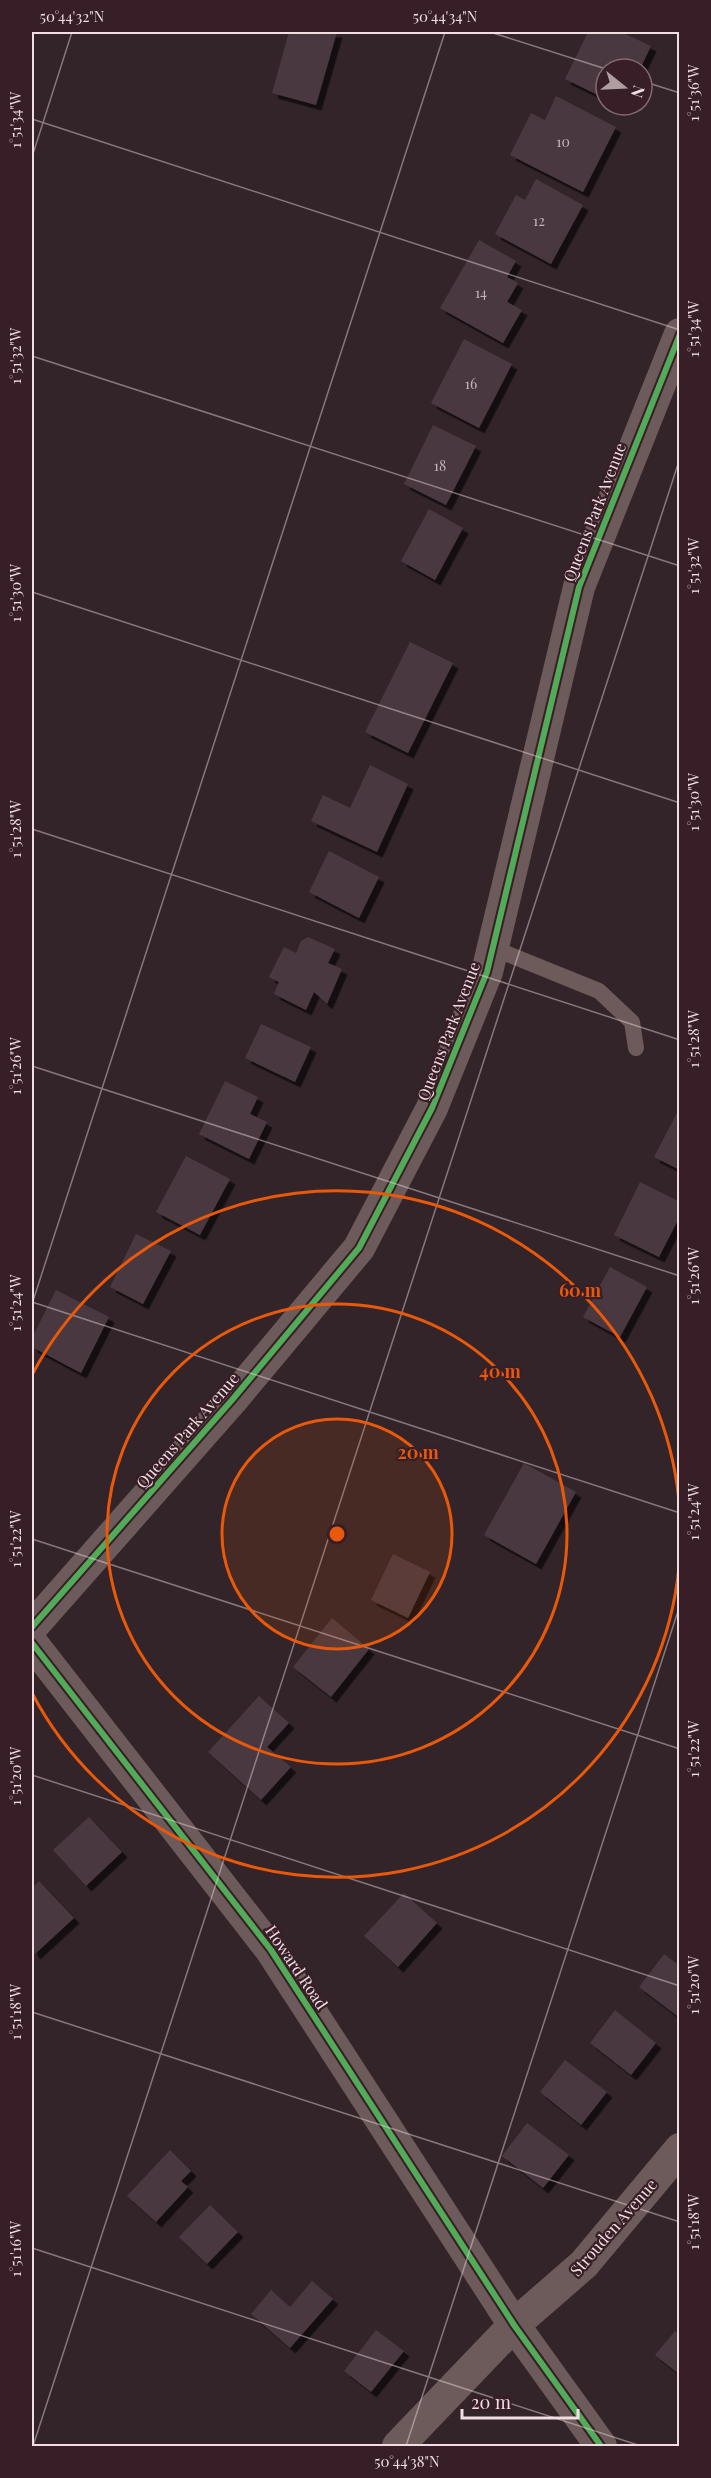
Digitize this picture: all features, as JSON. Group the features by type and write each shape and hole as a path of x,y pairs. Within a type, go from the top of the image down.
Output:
{"street":[{"name":"Queens Park Avenue","path":"32,1627 232,1400 359,1248 432,1108 487,972 579,587 680,334"},
{"name":"Howard Road","path":"32,1643 271,1950 514,2325 601,2446"},
{"name":"Strouden Avenue","path":"398,2446 514,2325 584,2264 680,2149"}],"lane":[{"path":"493,948 599,991 632,1022 636,1048"}],"building":[{"path":"289,32 337,32 316,105 272,93"},
{"path":"588,32 621,32 651,46 646,57 594,57 594,93 565,79"},
{"path":"556,96 616,127 583,192 510,155 531,113 545,120"},
{"path":"536,179 583,205 551,264 495,234 516,195 525,200"},
{"path":"479,240 516,261 507,277 518,283 507,302 522,310 503,343 440,308"},
{"path":"464,339 512,364 479,428 431,403"},
{"path":"433,425 476,446 446,505 404,484"},
{"path":"429,509 463,528 435,580 401,561"},
{"path":"410,642 453,663 408,753 365,732"},
{"path":"370,765 408,784 377,852 311,821 323,795 350,808"},
{"path":"329,851 379,877 359,918 309,892"},
{"path":"308,937 335,949 328,963 342,969 327,1004 314,992 306,1010 274,994 279,982 269,977 284,947 296,953 301,941"},
{"path":"261,1024 311,1047 295,1082 245,1058"},
{"path":"225,1081 258,1097 250,1114 267,1122 249,1159 199,1134"},
{"path":"680,1107 680,1170 654,1157"},
{"path":"186,1156 230,1179 200,1235 156,1212"},
{"path":"640,1182 680,1202 680,1216 659,1257 614,1235"},
{"path":"136,1234 171,1251 143,1304 110,1287"},
{"path":"610,1267 647,1287 620,1337 583,1317"},
{"path":"56,1290 109,1317 81,1373 32,1347 32,1338"},
{"path":"524,1463 576,1492 536,1564 484,1535"},
{"path":"393,1554 430,1572 408,1618 371,1600"},
{"path":"332,1618 369,1649 331,1697 293,1667"},
{"path":"259,1696 289,1723 267,1747 291,1767 261,1800 208,1752"},
{"path":"89,1817 122,1852 86,1886 53,1850"},
{"path":"39,1881 74,1918 35,1954 32,1950 32,1888"},
{"path":"404,1893 437,1923 398,1967 364,1936"},
{"path":"664,1954 680,1966 680,2018 639,1987"},
{"path":"615,2010 656,2043 631,2075 590,2043"},
{"path":"565,2060 607,2092 581,2125 540,2092"},
{"path":"527,2123 569,2155 543,2188 502,2156"},
{"path":"170,2150 191,2171 181,2181 188,2187 156,2222 127,2196"},
{"path":"210,2205 238,2232 207,2264 179,2237"},
{"path":"312,2281 333,2299 290,2348 251,2314 271,2290 290,2307"},
{"path":"376,2330 404,2351 371,2392 344,2371"},
{"path":"675,2331 680,2334 680,2375 655,2355"}],"cycle path":[{"path":"32,1627 232,1400 359,1248 432,1108 487,972 579,587 680,334"},
{"path":"32,1643 271,1950 514,2325 601,2446"}]}
